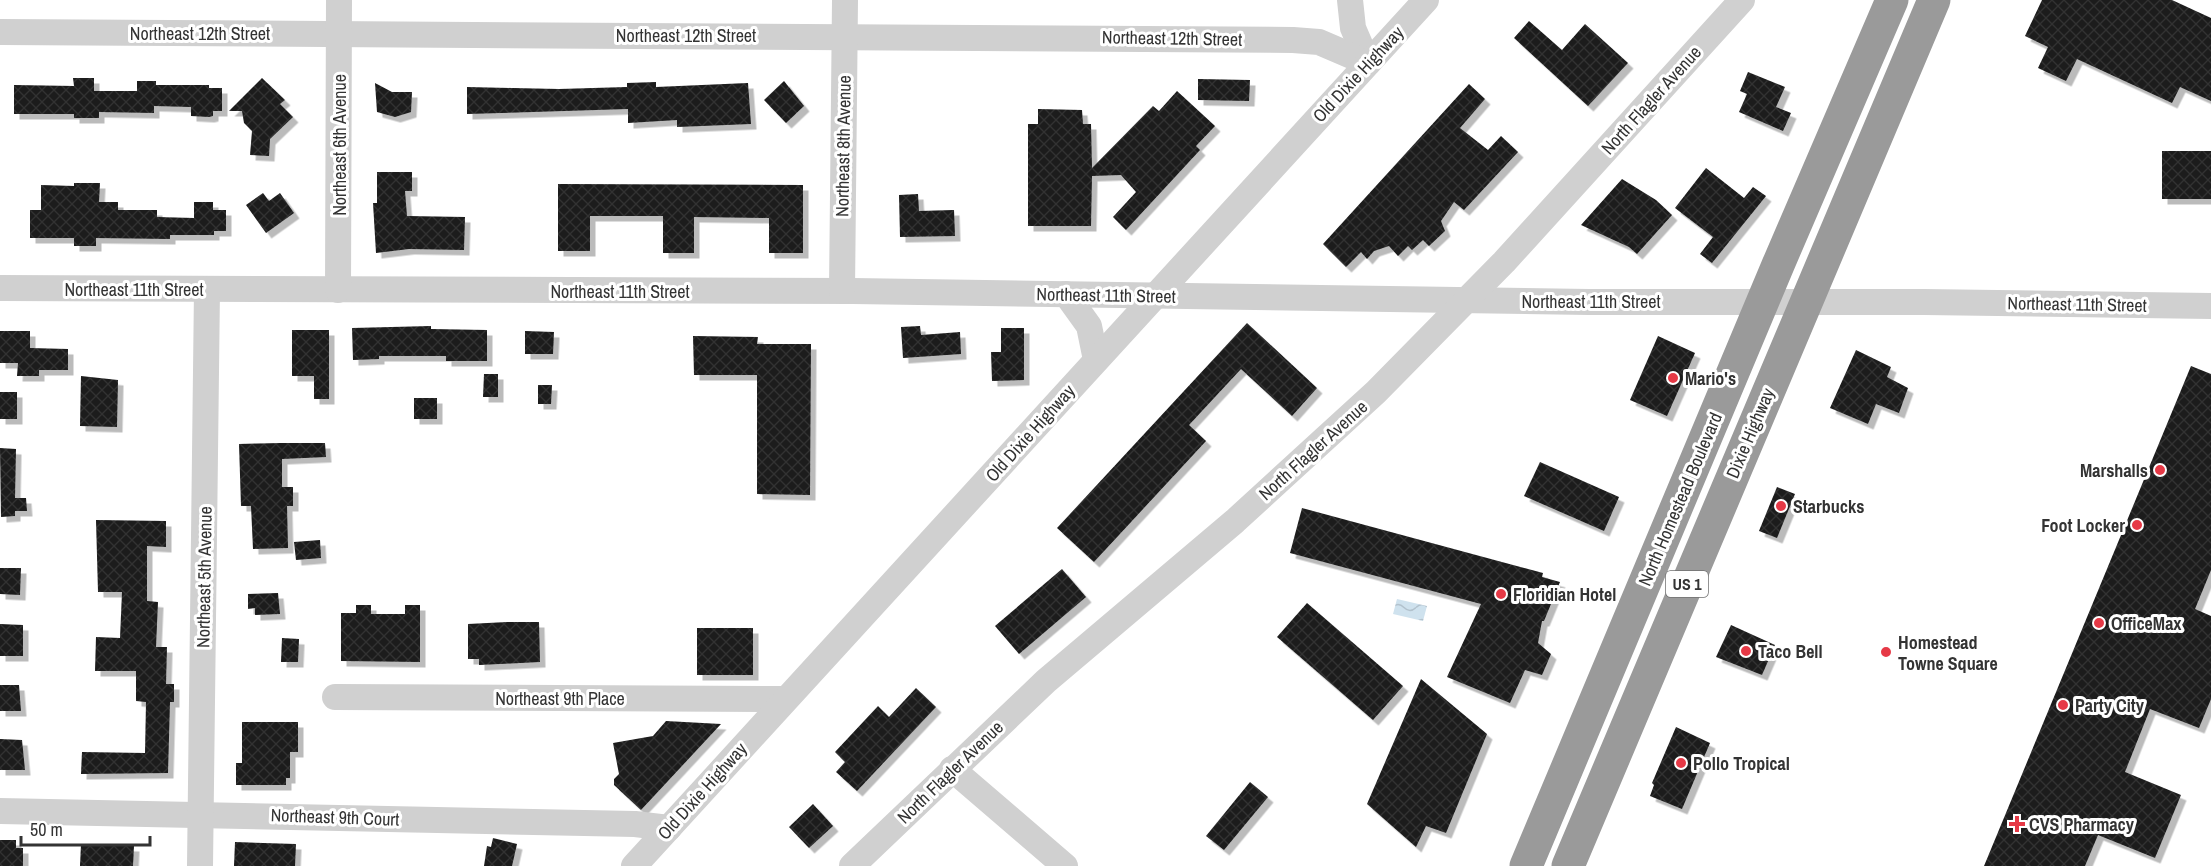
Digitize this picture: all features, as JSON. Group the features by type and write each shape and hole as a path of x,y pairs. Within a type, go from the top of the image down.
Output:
{"highway":[{"name":"North Homestead Boulevard","path":"1526,866 1892,0"},
{"name":"Dixie Highway","path":"1568,866 1934,0"},
{"path":"1616,651 1652,667"}],"street":[{"name":"Northeast 6th Avenue","path":"338,290 339,0"},
{"name":"Northeast 8th Avenue","path":"842,291 845,0"},
{"path":"1350,0 1353,28 1368,63"},
{"name":"Old Dixie Highway","path":"634,866 1426,0"},
{"name":"North Flagler Avenue","path":"852,866 1046,681 1235,520 1376,392 1468,300 1742,0"},
{"name":"Northeast 12th Street","path":"0,32 1300,40 1320,42 1368,63"},
{"name":"Northeast 11th Street","path":"0,288 842,291 1468,300 2211,306"},
{"name":"Northeast 5th Avenue","path":"200,866 207,289"},
{"path":"1066,294 1089,327 1096,360"},
{"name":"Northeast 9th Place","path":"335,697 785,699"},
{"path":"952,769 1065,866"},
{"name":"Northeast 9th Court","path":"0,811 635,825 669,828"}],"water":[{"path":"1397,599 1427,606 1423,621 1393,614"}],"building":[{"path":"2042,0 2172,0 2211,18 2211,101 2180,87 2172,103 2077,59 2066,81 2038,68 2048,47 2025,36"},
{"path":"1529,21 1562,50 1585,24 1628,63 1588,106 1514,38"},
{"path":"1748,72 1785,87 1776,107 1791,113 1783,131 1739,112 1747,94 1740,91"},
{"path":"73,78 94,78 94,91 137,91 137,81 156,81 156,85 209,85 209,88 222,88 222,111 213,111 213,116 209,117 191,116 191,107 154,106 154,113 99,112 99,118 74,118 74,114 14,114 14,85 74,86"},
{"path":"262,78 285,100 280,104 293,117 270,139 269,156 250,155 252,131 244,123 242,111 229,111"},
{"path":"1198,79 1250,80 1249,101 1198,100"},
{"path":"784,81 804,106 786,123 764,100"},
{"path":"656,82 656,87 748,83 751,124 677,127 677,120 628,123 628,109 467,114 467,87 559,89 627,87 627,83"},
{"path":"375,83 392,92 412,92 411,112 395,117 377,112"},
{"path":"1469,84 1485,99 1460,128 1488,150 1501,136 1518,152 1464,210 1454,202 1441,221 1445,231 1429,246 1423,240 1412,250 1408,246 1398,256 1389,246 1374,251 1367,259 1361,252 1346,267 1323,244"},
{"path":"1177,91 1215,126 1196,146 1200,150 1126,230 1113,217 1136,192 1121,175 1092,176 1091,226 1028,226 1028,124 1038,124 1038,109 1082,110 1083,124 1091,124 1092,168 1153,106 1159,111"},
{"path":"2162,151 2211,151 2211,199 2162,199"},
{"path":"1706,168 1744,198 1753,187 1766,196 1712,263 1700,254 1713,237 1675,208"},
{"path":"377,172 412,172 412,191 405,191 407,216 465,217 464,250 409,249 376,253 373,203 377,203"},
{"path":"1622,179 1656,200 1672,215 1637,254 1629,247 1581,225"},
{"path":"74,183 100,183 99,202 118,202 118,210 157,210 157,217 194,218 194,202 213,202 213,210 226,210 226,231 214,231 214,235 170,235 170,239 96,238 96,246 74,246 74,238 30,238 30,210 41,210 41,185 74,186"},
{"path":"558,184 803,185 803,253 769,253 769,218 694,217 694,253 663,253 663,216 590,216 590,251 558,251"},
{"path":"263,193 269,201 280,193 294,213 266,233 246,205"},
{"path":"918,194 919,211 954,210 955,236 900,237 899,195"},
{"path":"1247,323 1317,388 1292,416 1241,369 1189,425 1206,441 1094,562 1057,528"},
{"path":"431,326 431,329 487,330 487,361 446,361 446,356 379,356 379,359 353,360 352,328"},
{"path":"920,326 921,335 960,332 961,354 903,358 901,327"},
{"path":"1001,328 1024,328 1024,380 992,381 991,352 1001,352"},
{"path":"292,330 329,330 329,399 314,399 314,376 292,376"},
{"path":"0,331 30,331 30,348 68,349 68,370 39,370 39,376 17,376 18,363 0,363"},
{"path":"525,331 554,332 553,354 525,354"},
{"path":"693,336 758,337 757,344 811,344 810,495 757,494 757,375 694,375"},
{"path":"1658,336 1695,353 1667,416 1630,400"},
{"path":"1856,350 1891,367 1887,377 1908,388 1899,413 1876,404 1868,424 1830,408"},
{"path":"2191,366 2211,374 2211,570 2195,609 2211,616 2211,699 2199,728 2150,709 2125,772 2181,795 2155,858 2098,835 2085,866 1984,866"},
{"path":"484,374 498,374 498,397 483,397"},
{"path":"81,376 118,380 117,427 80,426"},
{"path":"538,385 552,385 551,404 538,404"},
{"path":"0,392 17,392 17,419 0,419"},
{"path":"414,398 437,398 437,419 414,419"},
{"path":"325,443 326,457 282,459 282,487 293,487 293,506 287,506 288,548 253,549 251,506 241,506 239,444"},
{"path":"0,448 16,449 15,498 26,498 27,511 15,511 15,516 1,517"},
{"path":"1540,462 1619,497 1604,531 1524,496"},
{"path":"1777,487 1795,494 1777,538 1759,531"},
{"name":"Floridian Hotel","path":"1302,508 1543,573 1542,577 1560,582 1544,621 1542,621 1538,643 1551,654 1542,675 1525,670 1510,703 1447,677 1481,604 1290,553"},
{"path":"96,520 166,521 166,547 147,546 147,601 158,602 156,647 167,647 166,684 174,684 174,702 170,702 168,773 81,774 82,752 145,753 146,702 136,701 136,671 95,671 96,637 120,638 122,592 98,592"},
{"path":"320,540 321,558 296,560 294,542"},
{"path":"0,568 21,568 20,595 0,594"},
{"path":"1062,569 1086,597 1019,654 995,626"},
{"path":"278,593 280,614 255,615 255,608 248,609 248,594"},
{"path":"1307,603 1403,686 1373,720 1277,637"},
{"path":"356,605 371,605 371,614 405,614 405,605 420,605 420,662 341,661 341,613 356,613"},
{"path":"539,622 540,662 479,665 479,659 468,659 468,624"},
{"path":"0,624 23,625 23,656 0,656"},
{"name":"Taco Bell","path":"1731,625 1775,645 1762,675 1716,657"},
{"path":"697,628 753,628 753,675 697,675"},
{"path":"282,638 299,639 298,662 281,662"},
{"path":"1421,679 1487,734 1446,833 1426,826 1416,847 1367,804"},
{"path":"0,685 19,685 21,711 0,711"},
{"path":"916,688 936,707 857,791 836,772 845,762 835,752 878,706 889,717"},
{"path":"666,721 721,724 641,810 614,785 614,779 619,774 613,743 653,736"},
{"path":"242,722 298,722 298,752 290,752 290,778 286,778 286,785 236,785 236,763 242,763"},
{"name":"Pollo Tropical","path":"1676,727 1710,743 1682,809 1650,796 1654,785 1652,783"},
{"path":"0,739 22,740 25,770 0,770"},
{"path":"1250,782 1268,797 1224,850 1206,836"},
{"path":"813,804 833,826 809,848 789,827"},
{"path":"493,838 517,844 512,866 484,866 487,846 491,847"},
{"path":"0,840 16,840 16,848 23,848 23,866 0,866"},
{"path":"235,842 296,844 295,866 234,866"},
{"path":"81,844 134,846 133,866 80,866"}],"place":[{"name":"Mario's","path":"1673,378"},
{"name":"Marshalls","path":"2160,470"},
{"name":"Starbucks","path":"1781,506"},
{"name":"Foot Locker","path":"2137,525"},
{"name":"Floridian Hotel","path":"1501,594"},
{"name":"OfficeMax","path":"2099,623"},
{"name":"Taco Bell","path":"1746,651"},
{"name":"Homestead Towne Square","path":"1886,652"},
{"name":"Party City","path":"2063,705"},
{"name":"Pollo Tropical","path":"1681,763"},
{"name":"CVS Pharmacy","path":"2017,824"}]}
